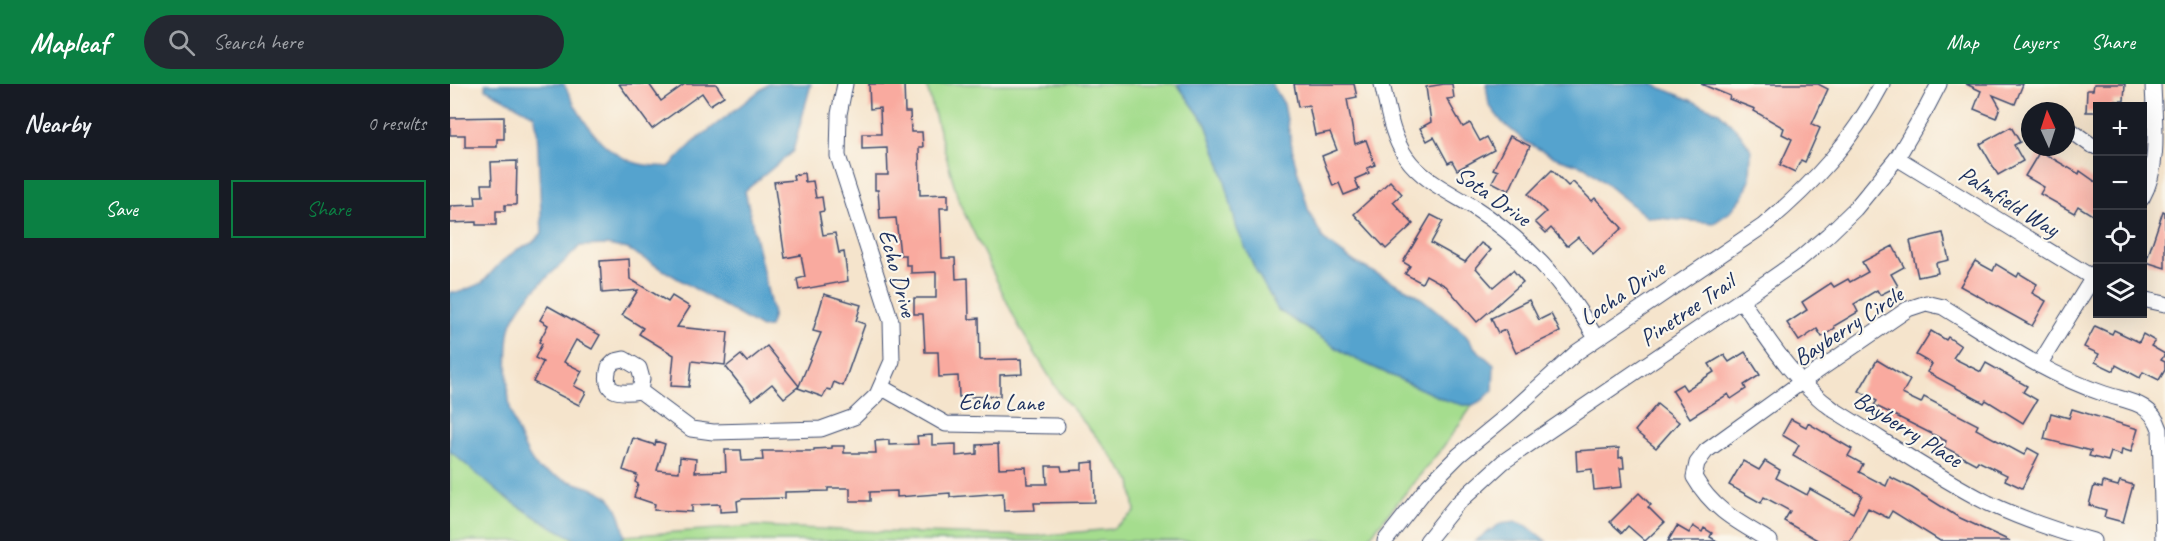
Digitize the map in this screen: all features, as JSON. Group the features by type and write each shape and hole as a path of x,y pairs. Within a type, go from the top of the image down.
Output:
{"street":[{"name":"Echo Drive","path":"640,391 691,429 713,432 821,429 854,417 877,395 892,362 891,321 838,156 839,114 845,84"},
{"name":"Sota Drive","path":"1382,84 1395,139 1408,159 1434,183 1471,206 1523,244 1540,260 1568,294 1596,338"},
{"name":"Pinetree Trail","path":"1427,541 1456,505 1503,462 1800,259 1828,236 1855,209 1897,158 1939,84"},
{"path":"2147,185 2152,172 2148,155 2153,84"},
{"name":"Locha Drive","path":"1385,541 1428,485 1576,352 1763,226 1787,206 1841,150 1869,111 1878,85"},
{"path":"2075,133 2093,146"},
{"name":"Palmfield Way","path":"1897,158 2093,275"},
{"path":"2039,365 2093,282"},
{"name":"Bayberry Place","path":"1741,300 1800,383 1834,410 1989,503 2024,519 2093,541"},
{"path":"2147,300 2165,304"},
{"name":"Bayberry Circle","path":"1770,541 1726,515 1705,495 1694,477 1697,463 1706,451 1800,383 1908,309 1926,303 1943,307 2070,381 2138,403 2152,413 2160,429 2163,541"},
{"name":"Echo Lane","path":"881,387 946,424 1057,426"}],"green space":[{"path":"926,84 1177,84 1206,124 1223,173 1278,310 1351,357 1445,400 1473,405 1443,447 1366,541 620,541 625,536 756,526 1036,536 1112,529 1135,512 1131,481 1060,394 1019,327 959,202"},
{"path":"450,451 512,500 579,541 450,541"}],"water":[{"path":"485,84 564,84 584,120 611,150 636,163 669,167 695,141 768,84 811,84 793,151 745,191 773,315 769,327 761,328 628,249 607,245 580,246 526,299 510,327 509,399 511,413 526,450 541,470 593,489 610,498 621,519 625,536 620,541 579,541 540,520 503,496 450,451 450,292 460,292 482,283 501,262 518,249 532,243 542,233 537,128 534,115 486,89"},
{"path":"1177,84 1272,84 1284,104 1294,158 1309,212 1324,240 1356,263 1416,294 1464,333 1475,348 1494,365 1493,390 1483,400 1473,405 1463,405 1445,400 1351,357 1278,310 1255,269 1237,229 1223,173 1206,124"},
{"path":"1486,84 1652,84 1719,112 1739,132 1751,149 1750,179 1744,195 1730,212 1714,223 1647,217 1585,167 1554,157 1526,142 1502,122 1489,105"},
{"path":"1516,522 1527,526 1546,541 1475,541 1500,524"}],"building":[{"path":"619,84 649,84 661,101 685,84 716,84 724,96 710,105 702,93 652,129"},
{"path":"869,84 904,84 905,112 910,112 911,132 922,132 923,147 919,147 920,195 948,194 948,208 940,208 942,258 955,258 956,279 968,278 969,319 979,318 980,360 1021,359 1022,374 1000,375 1000,396 959,397 958,376 939,377 938,352 925,352 923,314 914,314 914,298 936,298 936,272 911,273 911,265 906,265 906,255 900,255 896,218 880,219 875,175 888,175 887,148 862,149 862,134 881,134 880,108 870,109"},
{"path":"1294,84 1354,84 1357,97 1347,99 1355,144 1366,140 1375,165 1367,168 1369,173 1355,179 1359,189 1344,195 1339,183 1333,186 1322,156 1337,150 1330,132 1315,135 1309,105 1298,107"},
{"path":"1452,84 1454,98 1447,99 1463,127 1470,123 1480,141 1487,137 1494,150 1457,170 1452,161 1448,163 1434,137 1427,141 1420,128 1431,122 1426,87"},
{"path":"1701,84 1818,84 1828,89 1812,124 1820,128 1805,162 1801,160 1795,172 1780,165 1792,139 1782,134 1784,128 1754,111 1755,109 1729,99 1730,96"},
{"path":"1966,84 2023,84 2015,104 1993,95 2000,107 1996,118 1974,109 1981,91"},
{"path":"2094,84 2125,84 2124,101 2093,102 2093,112 2086,112 2087,90 2093,90"},
{"path":"504,117 504,139 497,139 497,147 465,147 465,135 450,135 450,118"},
{"path":"2011,127 2020,142 2014,145 2023,161 1998,175 1980,144"},
{"path":"1510,136 1530,146 1509,191 1492,182 1498,171 1493,169"},
{"path":"2037,156 2048,156 2079,174 2080,171 2093,180 2093,215 2078,206 2074,213 2040,194 2044,187 2025,176"},
{"path":"517,161 516,205 505,205 505,211 496,211 496,225 476,225 476,222 450,223 450,206 476,205 475,196 483,196 482,184 492,184 491,162"},
{"path":"1552,170 1568,186 1573,182 1592,201 1595,198 1622,228 1593,254 1578,237 1567,246 1551,228 1546,233 1535,222 1546,212 1528,194"},
{"path":"804,173 805,182 813,181 816,198 822,197 824,211 819,212 823,235 835,233 839,253 844,252 848,281 799,290 797,279 805,277 801,255 785,258 774,182 794,180 793,175"},
{"path":"1390,181 1402,194 1393,202 1413,224 1386,249 1354,214"},
{"path":"2163,211 2165,212 2165,268 2147,262"},
{"path":"1431,215 1443,221 1431,243 1465,262 1481,243 1491,250 1476,268 1493,287 1513,270 1523,282 1477,322 1446,286 1426,275 1422,283 1405,274 1410,266 1403,262"},
{"path":"1943,233 1949,260 1936,263 1938,273 1918,277 1910,241"},
{"path":"1893,246 1904,267 1891,274 1898,286 1880,295 1877,290 1854,304 1858,312 1834,326 1835,328 1822,337 1817,329 1799,341 1787,323 1807,310 1802,302 1831,283 1834,287 1848,279 1850,282 1868,272 1862,262"},
{"path":"629,259 630,279 668,302 672,296 690,307 677,327 728,332 725,365 692,361 689,387 671,386 674,355 639,334 643,328 622,315 638,290 602,293 600,261"},
{"path":"1975,261 1993,271 1996,264 2017,277 2019,273 2037,284 2032,293 2046,301 2032,326 1960,286"},
{"path":"824,294 861,305 856,321 865,324 843,386 834,382 831,390 827,389 823,397 798,388 821,333 813,331"},
{"path":"1529,300 1539,320 1551,314 1560,332 1516,353 1505,330 1498,333 1491,318"},
{"path":"548,306 600,335 592,349 576,340 564,362 582,371 574,386 586,392 579,405 533,382 543,362 535,358 542,344 539,342 548,325 540,320"},
{"path":"2095,326 2112,334 2114,330 2139,342 2143,334 2155,341 2151,346 2165,354 2161,360 2165,362 2165,370 2159,380 2143,372 2140,378 2116,365 2114,371 2095,362 2099,354 2084,347"},
{"path":"1931,331 1946,340 1948,337 1961,346 1953,358 1981,372 1986,363 2027,386 2023,392 2037,400 2023,423 1986,400 1984,403 1927,372 1932,364 1916,355"},
{"path":"767,346 799,386 784,398 772,384 752,400 726,367 741,355 747,362"},
{"path":"1745,352 1760,375 1744,385 1746,389 1731,399 1728,394 1690,418 1672,390 1682,384 1686,390 1714,372 1709,364 1724,355 1729,362"},
{"path":"1877,360 1910,380 1902,394 1921,403 1924,397 1978,425 1976,429 2024,455 2028,448 2039,454 2022,488 2005,480 2007,475 1978,461 1976,464 1944,447 1946,441 1874,405 1877,401 1859,391"},
{"path":"1657,404 1679,422 1656,448 1635,431"},
{"path":"2072,409 2138,429 2131,452 2122,449 2121,455 2111,452 2108,461 2089,456 2091,451 2044,439 2051,413 2069,418"},
{"path":"1791,419 1806,427 1808,423 1852,449 1848,456 1863,464 1859,472 1886,486 1890,477 1958,517 2010,541 1940,541 1892,511 1888,518 1868,508 1850,541 1819,541 1784,521 1790,511 1764,497 1761,503 1729,485 1743,461 1759,470 1765,461 1780,470 1776,478 1807,495 1810,489 1853,513 1862,495 1793,456 1799,445 1782,435"},
{"path":"932,435 932,445 956,444 956,456 977,454 977,445 998,444 999,468 1026,467 1027,484 1047,484 1046,466 1061,466 1062,471 1082,470 1082,463 1094,462 1095,502 1034,503 1035,510 1004,511 1003,493 950,497 950,493 897,497 897,491 870,492 870,501 850,501 850,488 828,488 828,491 785,492 785,498 743,499 737,501 738,511 720,512 720,504 692,505 692,512 654,510 655,504 634,497 638,484 635,482 637,475 623,470 633,438 655,445 656,441 665,444 657,470 679,472 680,457 696,459 695,472 726,471 725,450 741,450 742,461 763,460 762,451 814,451 814,449 832,448 832,446 844,446 844,453 876,453 875,441 889,440 889,445 918,444 917,436"},
{"path":"1619,448 1619,458 1623,457 1624,468 1620,468 1622,487 1594,490 1592,469 1577,471 1576,451"},
{"path":"2120,481 2133,485 2123,522 2104,517 2106,510 2089,505 2094,486 2102,488 2103,482 2118,486"},
{"path":"1639,493 1651,505 1648,507 1664,523 1645,541 1628,526 1622,533 1610,522"},
{"path":"1677,526 1689,533 1693,526 1702,532 1704,528 1712,533 1710,537 1717,541 1668,541"}]}
